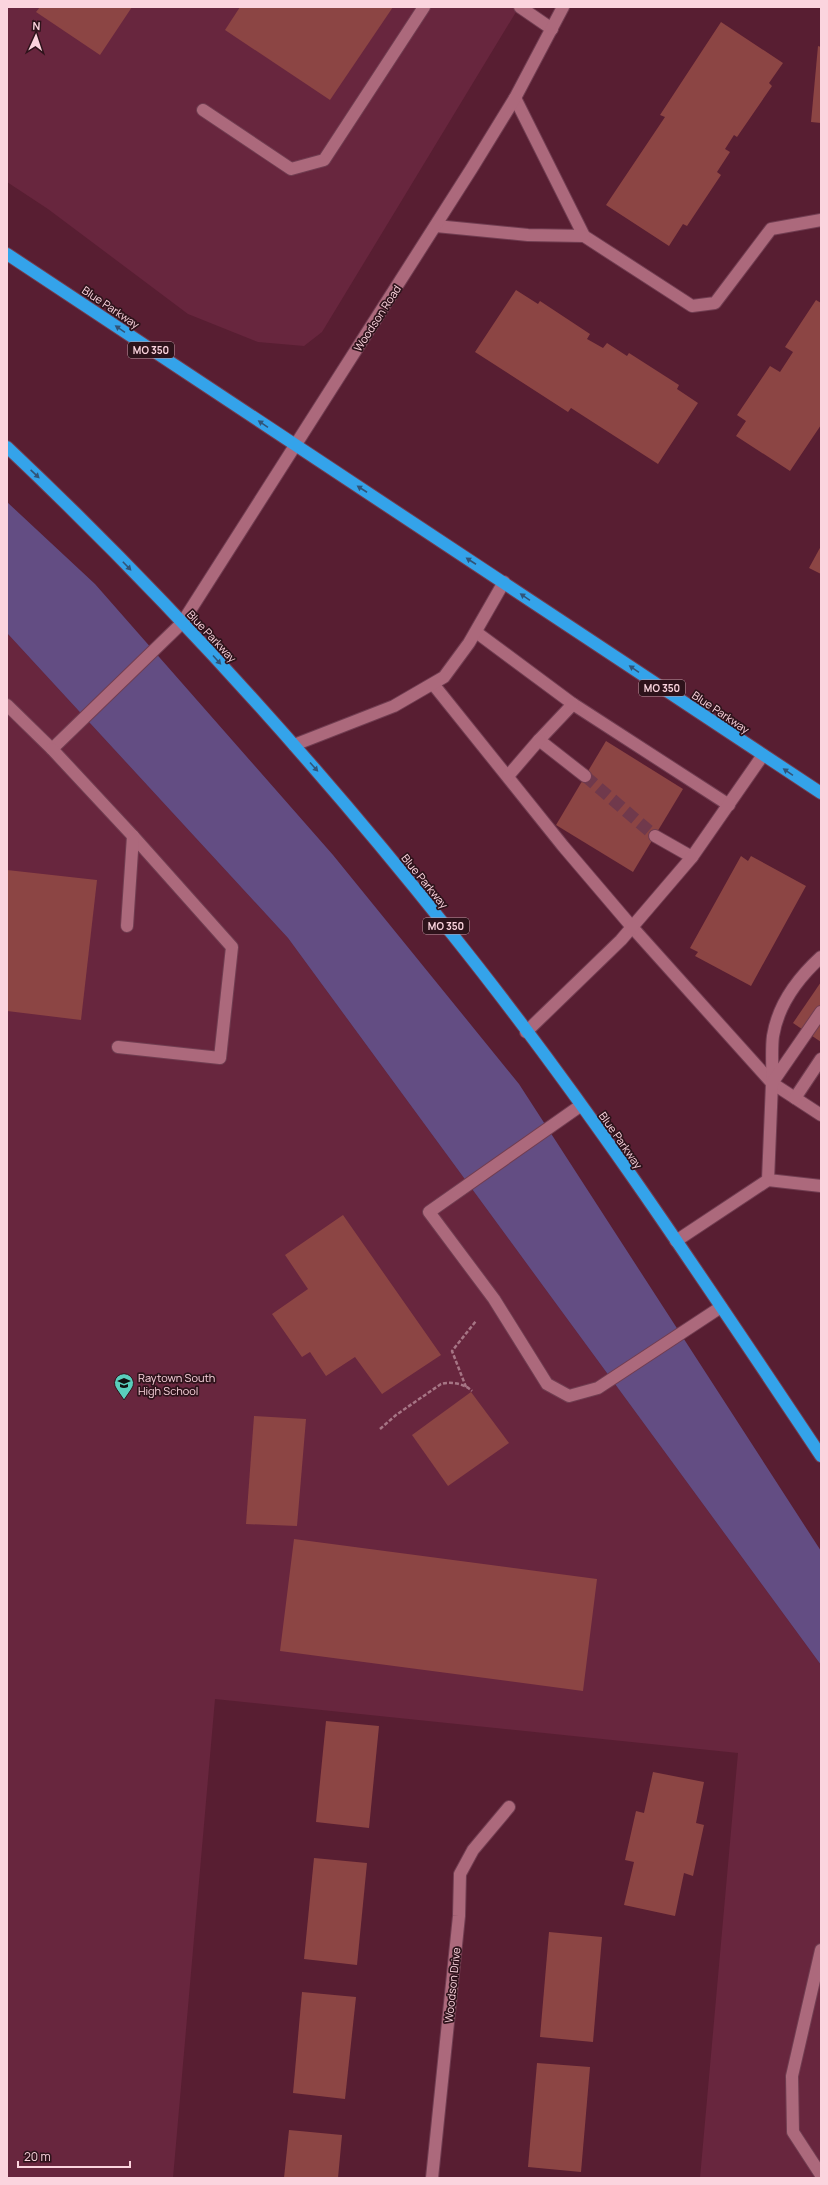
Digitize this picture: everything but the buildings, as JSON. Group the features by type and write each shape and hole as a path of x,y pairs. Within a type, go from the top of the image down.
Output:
{"highway":[{"name":"Blue Parkway","path":"7,254 821,793"},
{"name":"Blue Parkway","path":"7,447 59,496 182,623 294,745 327,782 453,936 526,1032 676,1241 821,1456"}],"street":[{"path":"203,110 291,169 324,160 424,7"},
{"path":"520,7 552,29"},
{"name":"Woodson Road","path":"52,748 182,623 436,226 515,98 563,7"},
{"path":"515,98 584,236 692,306 715,303 771,229 821,220"},
{"path":"436,226 528,235 584,236"},
{"path":"294,745 394,706 444,677 476,632 504,582"},
{"path":"476,632 573,704 729,804"},
{"path":"433,684 563,846 772,1083 819,1110"},
{"path":"508,776 573,704"},
{"path":"7,706 52,748 232,947 220,1058 118,1047"},
{"path":"539,740 585,776"},
{"path":"526,1032 621,940 692,857 763,755"},
{"path":"127,926 133,836"},
{"path":"655,836 692,857"},
{"path":"768,1180 773,1036 783,1004 808,969 821,957"},
{"path":"772,1083 821,1012"},
{"path":"796,1098 821,1059"},
{"path":"580,1106 429,1212 494,1299 547,1384 569,1396 598,1388 721,1307"},
{"path":"676,1241 768,1180 821,1186"},
{"name":"Woodson Drive","path":"432,2178 459,1916 460,1874 473,1850 509,1807"},
{"path":"821,1950 792,2076 793,2132 821,2175"}],"path":[{"path":"466,1387 465,1379 452,1351 494,1299"},
{"path":"380,1429 396,1415 441,1384 449,1382 466,1387 472,1392"}],"shaded area":[{"path":"7,7 519,7 322,332 304,346 258,342 188,314 48,209 7,182"},
{"path":"7,502 95,584 333,855 519,1084 821,1551 821,1665 288,938 7,633"},
{"path":"7,633 288,938 821,1665 821,2178 700,2178 738,1753 215,1699 173,2178 7,2178"}],"tunnel":[{"path":"585,776 655,836"}],"place":[{"name":"Raytown South High School","path":"124,1400"}]}
